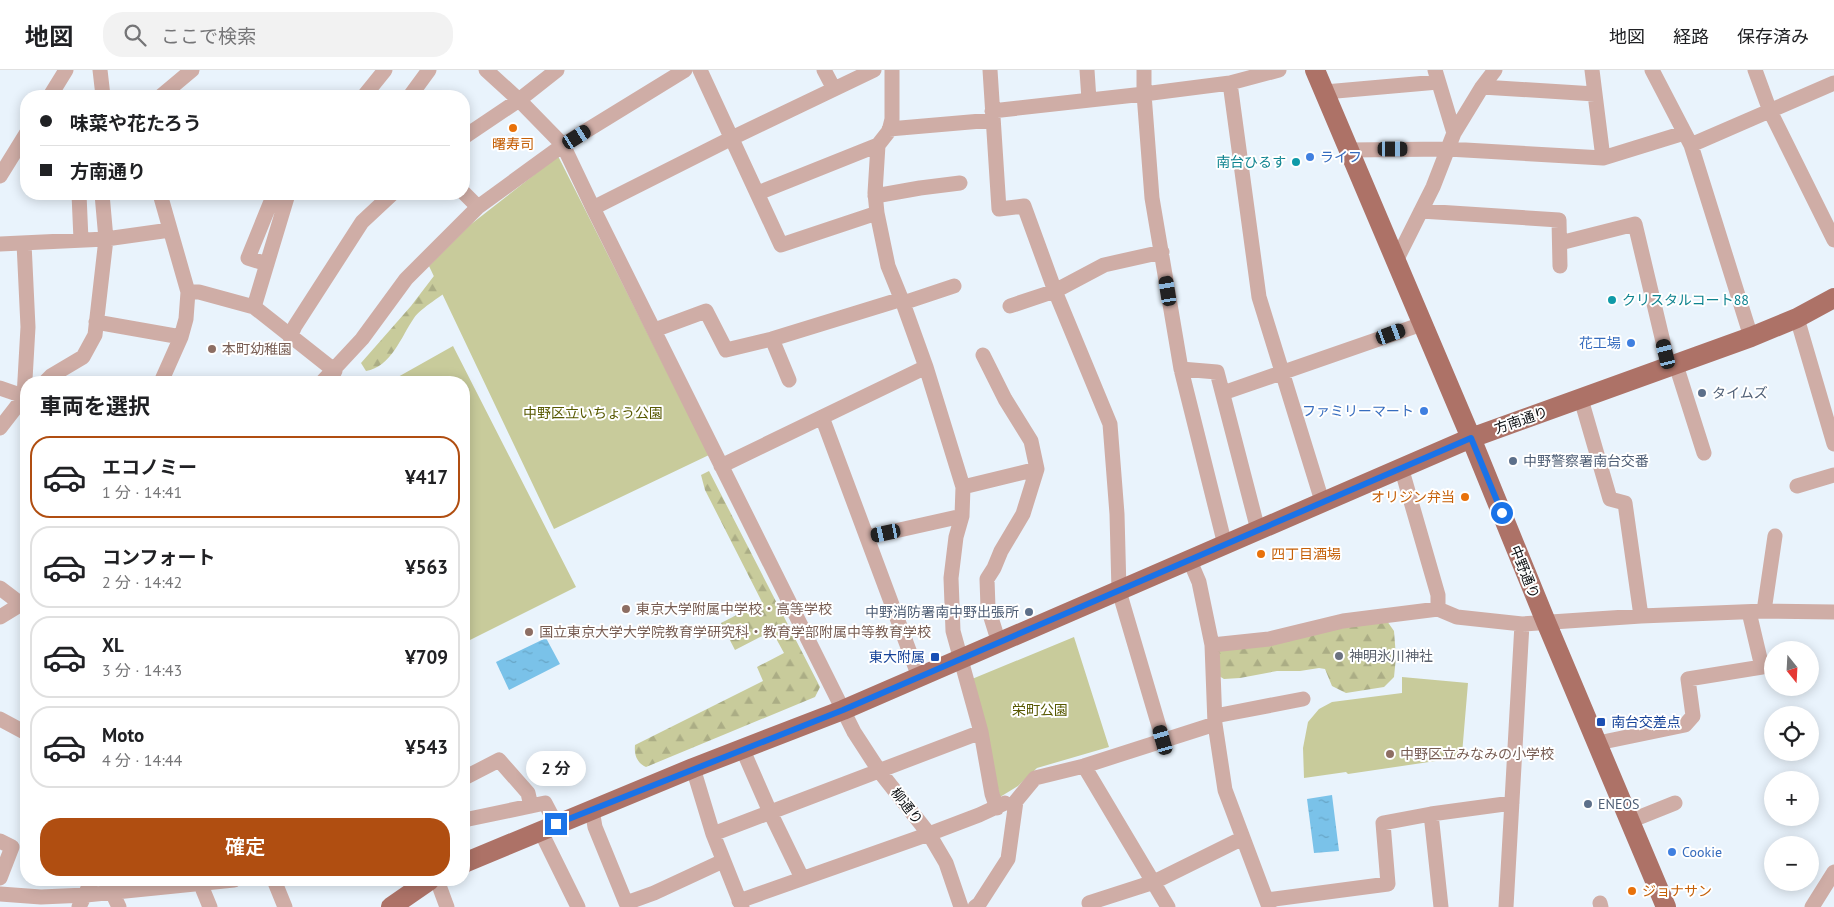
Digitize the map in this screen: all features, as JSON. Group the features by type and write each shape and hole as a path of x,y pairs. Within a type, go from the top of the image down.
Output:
{"main road":[{"name":"中野通り","path":"1315,70 1598,743 1663,906"},
{"name":"方南通り","path":"470,860 742,748 843,710 1471,438 1750,337 1797,318 1834,298"},
{"path":"392,907 422,886"}],"street":[{"path":"54,90 66,70"},
{"path":"100,70 102,90"},
{"path":"168,90 192,70"},
{"path":"369,90 385,70"},
{"path":"414,90 429,70"},
{"name":"柳通り","path":"486,70 519,100 563,145 592,208 854,732 880,772 928,834 946,863 961,907"},
{"path":"470,133 519,100 557,70"},
{"path":"328,376 362,339 406,279 478,208 563,145 685,70"},
{"path":"700,70 781,245 877,213"},
{"path":"824,70 834,89"},
{"path":"592,208 874,70"},
{"path":"758,193 878,145 890,129 892,119 892,70"},
{"path":"990,70 999,209 1024,206 1055,291 1110,424 1117,514 1119,591 1163,740"},
{"path":"1087,70 1090,100"},
{"path":"1144,70 1152,198 1181,369 1225,544"},
{"path":"890,129 1090,100 1230,83 1279,70"},
{"path":"1396,261 1433,187 1454,132 1482,86 1495,70"},
{"path":"1592,70 1603,158"},
{"path":"1652,70 1690,145 1750,337"},
{"path":"1756,70 1770,111 1834,240"},
{"path":"1324,92 1436,76 1454,132"},
{"path":"1230,83 1259,297 1322,501"},
{"path":"1349,150 1448,149 1603,158 1690,145 1834,83"},
{"path":"1482,86 1595,94"},
{"path":"0,176 20,144"},
{"path":"878,145 875,196 888,266 926,367 963,487 962,516 956,537 957,554 951,578 953,631 982,732 992,794 997,808"},
{"path":"875,196 960,183"},
{"path":"470,199 478,208"},
{"path":"79,200 82,240"},
{"path":"51,376 83,357 95,335 106,239 103,200"},
{"path":"162,200 188,292 186,318 181,337 164,376"},
{"path":"267,264 248,258 272,200"},
{"path":"254,307 286,200"},
{"path":"290,337 295,326 362,222 386,200"},
{"path":"1421,211 1559,220 1560,266"},
{"path":"1560,243 1635,224 1672,366 1704,453"},
{"path":"0,244 106,239 170,230"},
{"path":"24,243 28,327 26,376"},
{"path":"1010,306 1055,291 1104,265 1162,252"},
{"path":"660,328 706,311 726,350 772,339 954,286"},
{"path":"188,292 199,292 254,307 290,337 335,370"},
{"path":"1797,318 1834,444"},
{"path":"96,322 181,337"},
{"path":"1223,393 1422,324"},
{"path":"772,339 789,380"},
{"path":"983,355 1005,399 1031,441 1037,470 1023,514 994,558 988,579 988,608 999,642"},
{"path":"722,466 926,367"},
{"path":"1181,369 1217,372 1258,530"},
{"path":"0,388 20,395"},
{"path":"1581,399 1610,499 1625,503 1640,616"},
{"path":"0,428 20,403"},
{"path":"822,417 919,677"},
{"path":"1402,467 1438,595 1438,609"},
{"path":"963,487 1037,470"},
{"path":"1796,486 1834,475"},
{"path":"868,537 962,516"},
{"path":"1764,611 1775,536"},
{"path":"1190,561 1199,582 1212,645 1215,720 1225,790 1268,904 1388,884 1383,823 1431,814 1512,803"},
{"path":"0,588 20,598"},
{"path":"0,617 20,604"},
{"path":"1212,645 1269,639 1342,621 1438,609 1457,617 1515,623 1764,611 1834,612"},
{"path":"1598,743 1684,726 1693,716 1688,679 1762,667 1749,612"},
{"path":"1506,907 1512,803 1515,623"},
{"path":"975,907 979,904 1008,858 1016,801 1035,778 1084,766 1163,740 1215,720 1303,699"},
{"path":"0,719 20,730"},
{"path":"713,834 982,732"},
{"path":"742,748 802,878"},
{"path":"470,775 499,760 528,793 531,806"},
{"path":"1084,766 1168,907"},
{"path":"693,768 713,834 740,904 802,878 928,834 997,808 1012,800 1016,801"},
{"path":"470,819 546,803 548,827 578,907"},
{"path":"1630,821 1675,803"},
{"path":"592,810 595,827 628,905 657,900 723,861"},
{"path":"1431,814 1441,907"},
{"path":"1089,903 1154,882 1243,838"},
{"path":"0,841 12,847 0,878"},
{"path":"1812,907 1834,872"},
{"path":"83,901 89,886"},
{"path":"0,894 83,901 112,892 168,886"},
{"path":"204,886 203,890 210,907"},
{"path":"277,886 286,907"},
{"path":"439,886 447,907"},
{"path":"112,892 119,907"}],"green space":[{"name":"中野区立いちょう公園","path":"558,156 709,455 554,529 429,266 470,225"},
{"path":"440,268 454,286 417,314 394,350 382,364 366,371 361,363 411,306"},
{"path":"453,346 468,376 400,376"},
{"path":"470,379 576,587 470,640"},
{"path":"709,471 820,687 815,697 646,767 637,758 635,745 763,681 757,667 784,653 772,631 735,650 721,623 762,602 705,490 701,475"},
{"path":"1387,621 1394,631 1396,657 1394,677 1384,687 1346,693 1332,686 1325,669 1319,668 1300,671 1277,671 1224,679 1209,670 1218,648"},
{"name":"栄町公園","path":"1074,637 1109,747 1037,768 1018,786 1000,797 972,679"},
{"path":"1402,677 1468,683 1462,754 1456,758 1348,774 1346,772 1304,778 1303,748 1308,722 1319,709 1332,702 1402,693"}],"water":[{"path":"546,638 560,664 509,690 496,662"},
{"path":"1332,795 1339,851 1314,853 1307,799"}],"place":[{"name":"曙寿司","path":"513,128"},
{"name":"ライフ","path":"1310,157"},
{"name":"南台ひるす","path":"1296,162"},
{"name":"クリスタルコート88","path":"1612,300"},
{"name":"花工場","path":"1631,343"},
{"name":"本町幼稚園","path":"212,349"},
{"name":"タイムズ","path":"1702,393"},
{"name":"ファミリーマート","path":"1424,411"},
{"name":"中野警察署南台交番","path":"1513,461"},
{"name":"オリジン弁当","path":"1465,497"},
{"name":"四丁目酒場","path":"1261,554"},
{"name":"東京大学附属中学校・高等学校","path":"626,609"},
{"name":"中野消防署南中野出張所","path":"1029,612"},
{"name":"国立東京大学大学院教育学研究科・教育学部附属中等教育学校","path":"529,632"},
{"name":"神明氷川神社","path":"1339,656"},
{"name":"東大附属","path":"935,657"},
{"name":"南台交差点","path":"1601,722"},
{"name":"中野区立みなみの小学校","path":"1390,754"},
{"name":"ENEOS","path":"1588,804"},
{"name":"Cookie","path":"1672,852"},
{"name":"ジョナサン","path":"1632,891"}],"route":[{"path":"556,824 742,748 843,710 1471,438 1502,513"}]}
